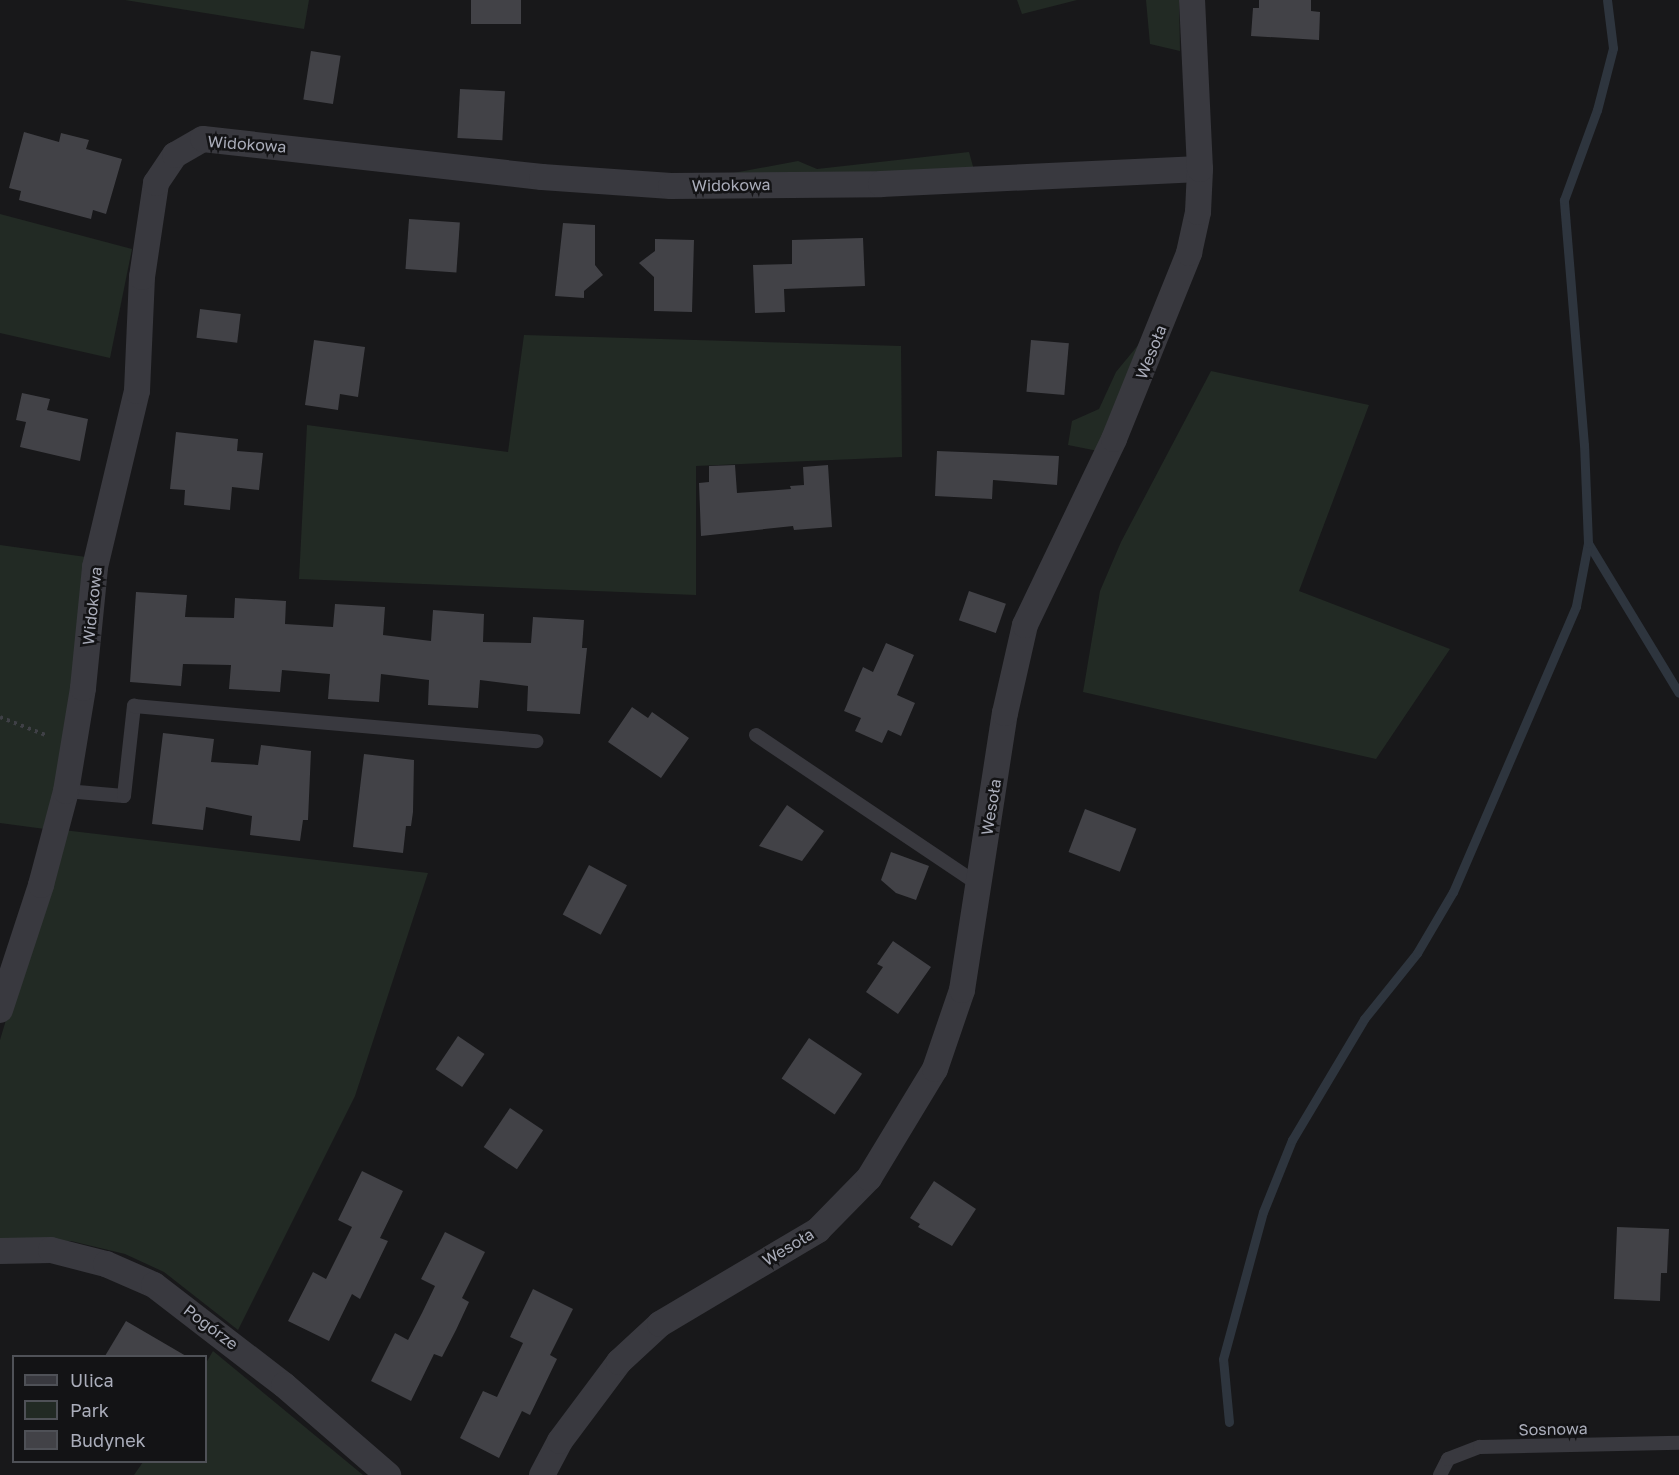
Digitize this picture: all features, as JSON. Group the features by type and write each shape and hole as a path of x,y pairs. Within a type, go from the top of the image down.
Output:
{"street":[{"name":"Wesoła","path":"542,1475 560,1441 619,1362 660,1324 818,1230 869,1178 936,1069 962,990 1005,713 1025,625 1153,351 1189,253 1198,212 1200,169 1192,0"},
{"name":"Widokowa","path":"0,1010 41,885 66,791 74,746 95,567 137,391 142,277 156,183 175,155 203,139 542,177 671,186 881,184 1200,169"},
{"name":"Pogórze","path":"0,1251 51,1250 105,1264 154,1285 284,1385 388,1475"}],"lane":[{"path":"66,791 124,796 134,706 536,741"},
{"path":"756,735 979,885"},
{"name":"Sosnowa","path":"1440,1475 1448,1459 1480,1447 1679,1443"}],"path":[{"path":"0,717 74,746"}],"green space":[{"path":"125,0 309,0 304,29"},
{"path":"1017,0 1077,0 1022,14"},
{"path":"1146,0 1179,0 1180,51 1150,44"},
{"path":"969,152 974,170 712,177 798,161 817,169"},
{"path":"0,214 132,249 110,358 0,333"},
{"path":"1153,327 1098,451 1068,445 1072,421 1099,409 1116,372"},
{"path":"524,335 901,346 902,457 696,466 696,595 299,579 307,425 508,452"},
{"path":"1211,371 1369,405 1299,591 1450,649 1376,759 1083,692 1100,591 1121,542"},
{"path":"0,545 86,557 63,755 45,829 0,823"},
{"path":"63,830 428,873 355,1096 238,1330 164,1272 125,1254 71,1241 0,1240 0,1040"},
{"path":"213,1351 363,1475 134,1475 142,1463 207,1463 207,1361"}],"building":[{"path":"471,0 521,0 521,24 471,24"},
{"path":"1259,0 1311,0 1311,11 1320,12 1319,40 1251,36 1253,8 1259,8"},
{"path":"311,51 341,56 333,104 303,99"},
{"path":"460,89 505,91 502,140 457,138"},
{"path":"24,132 59,142 61,133 89,140 86,149 122,159 106,214 93,210 91,219 19,200 21,191 9,188"},
{"path":"409,219 460,223 456,272 406,269"},
{"path":"563,223 595,225 595,265 603,275 584,291 584,298 555,296"},
{"path":"863,238 865,286 784,289 785,312 755,313 753,265 792,264 792,240"},
{"path":"655,239 694,240 692,312 654,311 654,277 639,263 655,251"},
{"path":"200,309 241,314 237,343 196,338"},
{"path":"314,340 365,347 358,397 340,394 338,410 305,405"},
{"path":"1031,340 1069,343 1064,395 1026,392"},
{"path":"22,393 50,399 47,410 88,419 80,461 20,447 26,422 16,420"},
{"path":"176,432 238,439 237,451 263,453 259,490 232,487 230,510 184,505 185,490 170,489"},
{"path":"937,451 1059,456 1057,485 993,480 992,499 935,496"},
{"path":"735,465 737,493 791,489 790,486 804,485 803,467 828,465 832,527 794,530 793,526 701,536 699,483 709,482 709,466"},
{"path":"969,591 1006,604 996,633 959,620"},
{"path":"136,592 187,595 185,617 234,618 235,598 286,601 285,624 333,627 335,604 385,607 383,635 431,641 433,610 484,614 483,642 531,643 533,617 584,620 582,648 587,648 580,714 527,711 528,686 480,680 478,708 428,705 429,680 381,674 379,702 328,699 330,674 282,670 280,692 229,689 231,665 183,664 181,686 130,682"},
{"path":"886,643 914,655 897,695 915,703 901,736 888,730 882,743 855,731 861,718 844,711 863,667 873,672"},
{"path":"632,707 648,718 652,712 689,738 661,778 608,742"},
{"path":"163,733 214,739 211,762 258,765 261,745 311,751 308,820 303,820 300,841 250,835 252,816 206,807 203,830 152,824"},
{"path":"364,754 414,760 413,812 411,826 406,826 403,853 353,847"},
{"path":"787,805 824,831 802,861 759,846"},
{"path":"1085,809 1136,829 1120,872 1069,852"},
{"path":"891,852 929,866 916,900 896,893 881,880"},
{"path":"589,865 627,885 601,935 563,914"},
{"path":"893,941 931,967 898,1014 866,992 883,967 877,964"},
{"path":"458,1036 485,1054 462,1087 436,1069"},
{"path":"809,1038 862,1074 835,1114 782,1079"},
{"path":"510,1108 543,1130 517,1169 484,1147"},
{"path":"362,1171 403,1191 380,1238 388,1241 360,1299 352,1294 329,1341 288,1321 313,1272 326,1279 352,1227 338,1220"},
{"path":"934,1181 976,1209 952,1246 918,1227 920,1224 910,1218"},
{"path":"1617,1227 1669,1229 1667,1273 1661,1273 1660,1301 1614,1299"},
{"path":"445,1232 485,1252 462,1298 469,1302 456,1330 442,1357 434,1354 411,1401 371,1381 395,1333 408,1340 422,1313 435,1286 421,1279"},
{"path":"533,1289 573,1309 550,1355 557,1359 530,1415 522,1411 499,1458 460,1438 483,1391 497,1397 523,1343 510,1337"},
{"path":"126,1321 184,1355 106,1355"}],"waterway":[{"path":"1229,1422 1223,1359 1263,1212 1292,1140 1364,1019 1417,953 1453,892 1576,606 1588,543 1584,445 1564,200 1597,110 1613,48 1607,0"},
{"path":"1588,543 1679,693"}]}
